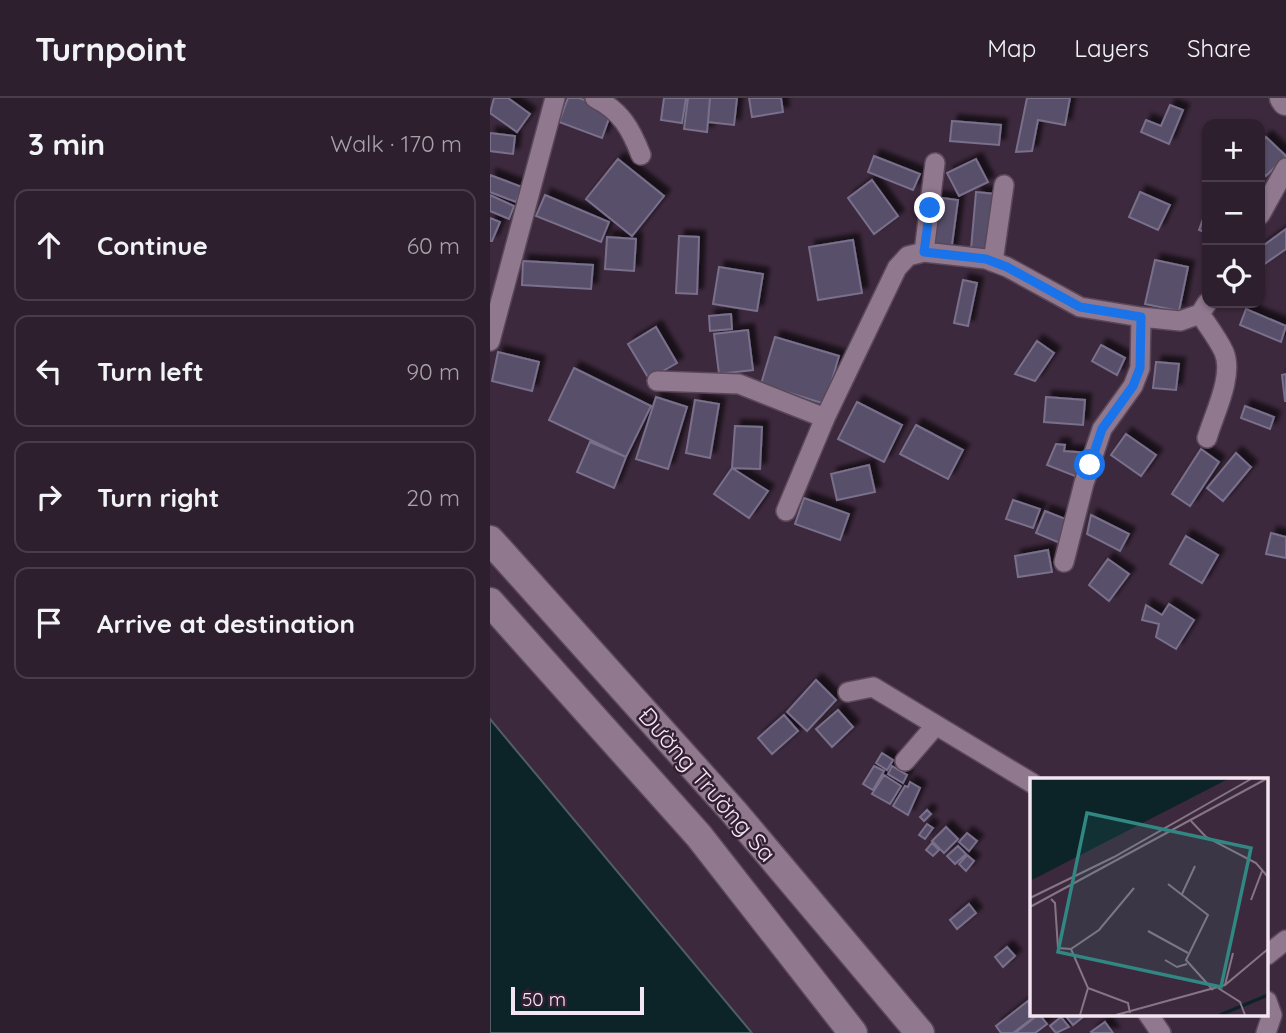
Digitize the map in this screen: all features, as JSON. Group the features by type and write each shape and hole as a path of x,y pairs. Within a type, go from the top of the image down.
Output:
{"main road":[{"name":"Đường Trường Sa","path":"490,540 733,811 920,1033"},
{"name":"Đường Trường Sa","path":"490,602 698,836 853,1033"}],"street":[{"path":"490,341 555,98"},
{"path":"595,98 622,117 631,129 641,155"},
{"path":"924,252 935,163"},
{"path":"1265,206 1286,168"},
{"path":"993,262 1004,186"},
{"path":"786,512 825,418 897,268 908,256 924,252 993,262 1080,307 1180,321 1204,308 1227,362 1207,438"},
{"path":"1064,562 1084,483 1102,429 1133,386 1140,368 1141,317"},
{"path":"657,381 739,384 825,418"},
{"path":"848,692 873,687 1030,782"},
{"path":"905,761 936,725"},
{"path":"1268,954 1286,940"},
{"path":"1266,1033 1272,1015 1268,1004"},
{"path":"1149,1016 1161,1033"}],"shaded area":[{"path":"490,719 752,1033 490,1033"}],"building":[{"path":"494,98 508,98 530,114 517,132 490,113"},
{"path":"568,98 579,98 612,110 602,138 559,122"},
{"path":"664,98 686,98 682,123 661,120"},
{"path":"688,98 710,98 707,132 684,129"},
{"path":"710,98 737,98 734,125 708,122"},
{"path":"749,98 781,98 783,112 752,117"},
{"path":"1027,98 1070,98 1065,125 1038,120 1032,151 1016,152"},
{"path":"1170,105 1183,110 1169,144 1141,132 1146,120 1161,126"},
{"path":"952,121 1001,125 999,145 950,141"},
{"path":"490,133 515,136 513,154 490,151"},
{"path":"1265,138 1286,156 1266,176 1265,175"},
{"path":"874,156 920,174 913,190 868,172"},
{"path":"618,159 664,196 632,236 586,199"},
{"path":"976,159 988,182 959,196 947,173"},
{"path":"490,175 522,187 516,202 490,192"},
{"path":"872,180 898,216 874,234 848,198"},
{"path":"976,192 996,194 992,251 971,249"},
{"path":"1140,192 1170,205 1158,230 1129,217"},
{"path":"490,195 514,206 509,219 490,211"},
{"path":"545,195 609,222 601,242 536,216"},
{"path":"935,197 958,200 951,252 928,248"},
{"path":"490,218 500,222 492,241 490,241"},
{"path":"1286,229 1286,249 1265,264 1265,244"},
{"path":"679,236 699,237 697,294 676,293"},
{"path":"607,237 636,239 634,271 605,269"},
{"path":"853,240 862,293 818,300 809,247"},
{"path":"1155,260 1188,267 1179,311 1145,304"},
{"path":"523,261 593,265 591,289 522,285"},
{"path":"719,267 763,274 757,311 713,304"},
{"path":"963,280 977,283 968,326 954,323"},
{"path":"1246,309 1286,326 1281,342 1240,325"},
{"path":"731,314 732,329 710,331 709,316"},
{"path":"656,327 677,363 649,379 628,344"},
{"path":"748,330 753,370 719,374 714,334"},
{"path":"775,337 839,356 825,404 761,384"},
{"path":"1037,341 1054,353 1035,381 1015,374"},
{"path":"1101,345 1125,358 1117,375 1092,361"},
{"path":"498,352 539,362 532,391 492,381"},
{"path":"1156,362 1179,364 1176,390 1153,388"},
{"path":"574,368 651,406 626,457 549,420"},
{"path":"1286,374 1286,401 1285,401 1282,375"},
{"path":"656,397 687,407 668,469 636,459"},
{"path":"1046,397 1085,400 1083,425 1044,422"},
{"path":"695,400 719,404 710,458 686,453"},
{"path":"857,402 902,425 884,462 838,439"},
{"path":"1245,406 1274,417 1270,429 1241,418"},
{"path":"916,425 963,450 948,479 900,454"},
{"path":"735,426 762,427 760,469 732,468"},
{"path":"1126,434 1156,455 1141,476 1111,455"},
{"path":"590,442 626,457 614,488 577,472"},
{"path":"1056,444 1065,445 1064,451 1089,453 1080,478 1047,465"},
{"path":"1201,449 1219,462 1190,506 1172,494"},
{"path":"1236,453 1251,467 1223,501 1207,488"},
{"path":"869,465 875,492 837,500 831,474"},
{"path":"732,468 768,491 749,518 714,494"},
{"path":"804,498 849,514 840,540 795,524"},
{"path":"1013,500 1040,509 1033,528 1006,519"},
{"path":"1045,511 1068,520 1060,543 1036,533"},
{"path":"1091,515 1129,534 1120,551 1087,534"},
{"path":"1271,533 1286,537 1286,558 1266,554"},
{"path":"1186,536 1218,555 1202,583 1170,564"},
{"path":"1048,550 1052,572 1018,577 1015,556"},
{"path":"1108,559 1129,574 1109,601 1089,585"},
{"path":"1169,604 1194,620 1176,649 1156,637 1159,624 1142,620 1146,605 1162,615"},
{"path":"816,680 836,700 807,731 787,712"},
{"path":"838,710 853,727 832,747 816,729"},
{"path":"784,715 798,731 772,754 758,738"},
{"path":"882,753 893,760 887,770 876,763"},
{"path":"874,766 884,771 873,790 863,784"},
{"path":"892,766 907,775 903,783 888,774"},
{"path":"884,775 901,786 890,804 872,794"},
{"path":"910,782 920,788 908,815 893,806"},
{"path":"927,810 931,814 924,821 920,817"},
{"path":"927,824 933,828 925,839 919,835"},
{"path":"946,827 958,839 944,853 932,841"},
{"path":"967,833 977,841 969,851 959,842"},
{"path":"932,843 939,850 933,856 926,850"},
{"path":"958,846 966,854 955,864 947,856"},
{"path":"967,855 974,861 966,871 959,864"},
{"path":"969,904 976,913 957,929 950,920"},
{"path":"1007,947 1015,956 1003,967 995,957"},
{"path":"1028,1001 1030,1016 1035,1016 1013,1033 1001,1033 996,1026"},
{"path":"1036,1016 1041,1016 1047,1024 1035,1033 1015,1033"},
{"path":"1066,1016 1083,1017 1073,1025"},
{"path":"1061,1017 1069,1027 1056,1033 1050,1026"},
{"path":"1105,1022 1113,1033 1091,1032"}],"route":[{"path":"930,208 924,252 986,259 1007,267 1080,307 1141,317 1140,368 1133,386 1102,429 1090,465"}]}
